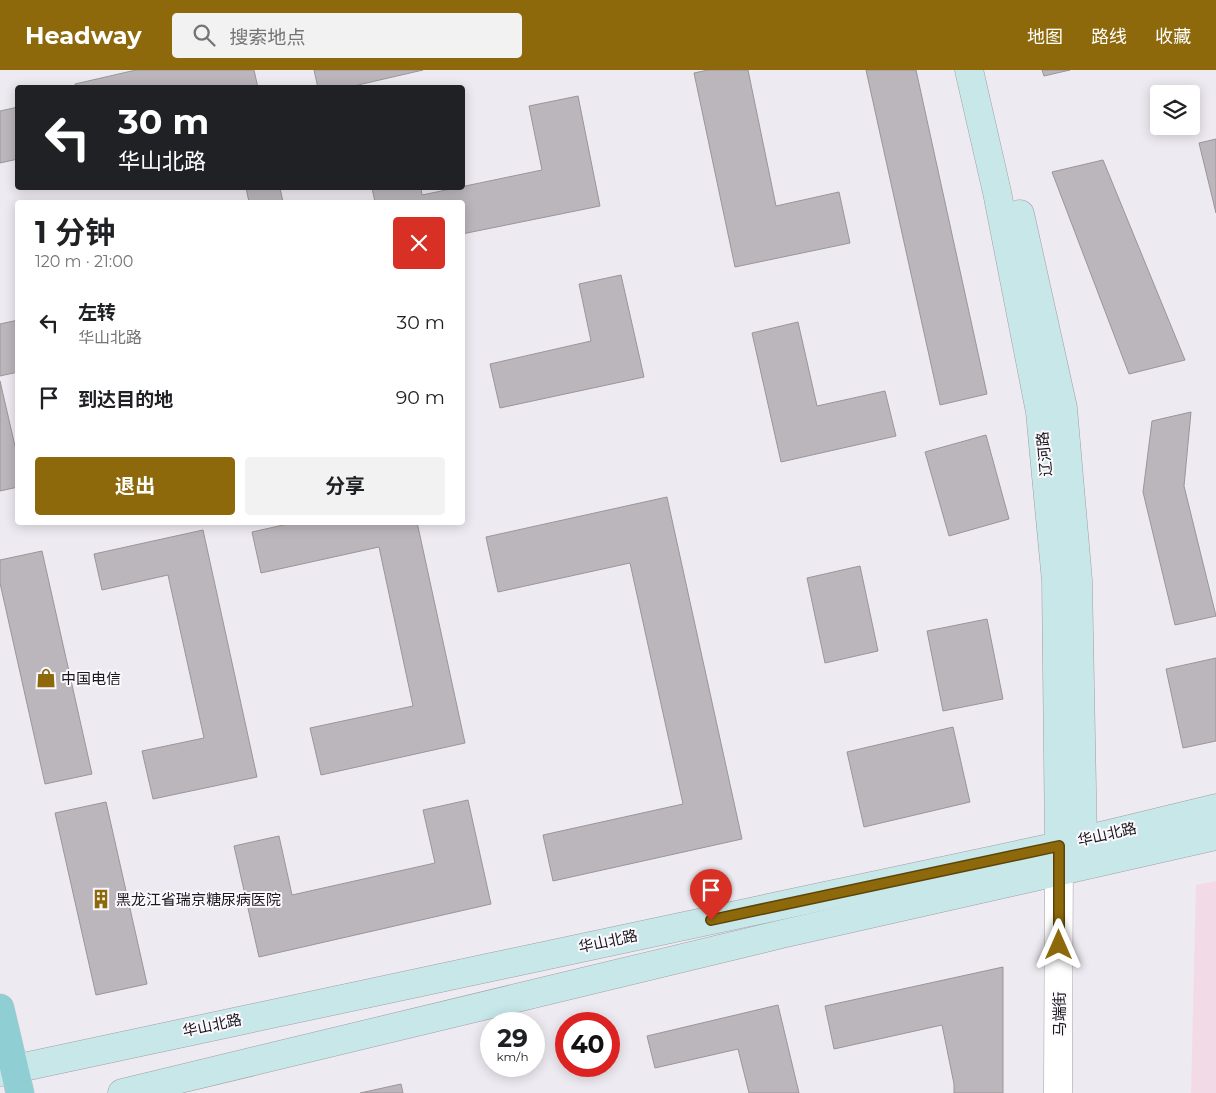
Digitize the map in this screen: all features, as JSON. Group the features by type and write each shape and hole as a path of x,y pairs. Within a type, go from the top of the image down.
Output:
{"main road":[{"name":"辽河路","path":"969,70 997,192 1040,412 1056,580 1067,852"},
{"name":"辽河路","path":"988,70 1063,408 1078,580 1067,852"},
{"name":"华山北路","path":"122,1093 782,934 1216,808"},
{"name":"华山北路","path":"11,1077 1067,852 1216,836"},
{"path":"0,1008 11,1077"}],"street":[{"name":"马端街","path":"1058,1093 1067,852"}],"shaded area":[{"path":"1216,881 1216,1093 1191,1093 1196,885"}],"building":[{"path":"136,70 254,70 257,85 75,85"},
{"path":"314,70 423,70 358,85 317,85"},
{"path":"708,70 748,70 776,206 839,192 850,243 735,267 694,73"},
{"path":"866,70 916,70 987,394 940,405"},
{"path":"1042,70 1070,70 1044,76"},
{"path":"578,96 600,206 465,233 465,200 375,200 372,190 421,190 422,195 446,190 465,190 465,186 542,170 529,106"},
{"path":"15,108 15,160 0,163 0,111"},
{"path":"1216,139 1216,213 1199,143"},
{"path":"1103,160 1185,360 1129,374 1052,172"},
{"path":"246,190 280,190 283,200 249,200"},
{"path":"621,275 644,377 500,408 490,364 591,341 579,284"},
{"path":"15,321 15,373 0,376 0,324"},
{"path":"798,322 817,406 885,391 896,436 781,462 752,333"},
{"path":"0,381 15,446 15,488 0,491"},
{"path":"1191,412 1184,486 1216,616 1175,625 1143,492 1152,421"},
{"path":"986,435 1009,519 949,536 925,452"},
{"path":"667,497 742,839 553,881 543,835 683,804 630,563 498,592 486,537"},
{"path":"284,525 418,525 465,743 321,775 310,728 413,706 379,547 261,573 252,532"},
{"path":"203,530 257,777 153,799 142,751 204,738 168,575 102,590 94,554"},
{"name":"中国电信","path":"42,551 92,774 45,784 0,583 0,560"},
{"path":"860,566 878,651 825,663 807,578"},
{"path":"987,619 1003,699 943,711 927,631"},
{"path":"1216,658 1216,741 1183,748 1166,669"},
{"path":"953,727 970,802 864,827 847,752"},
{"path":"468,800 491,904 259,957 234,846 279,836 292,895 435,863 423,810"},
{"name":"黑龙江省瑞京糖尿病医院","path":"106,802 147,984 96,995 55,813"},
{"path":"1003,967 1003,1093 954,1093 954,1084 942,1025 834,1049 825,1006"},
{"path":"778,1005 799,1093 749,1093 738,1049 655,1068 647,1036"},
{"path":"401,1084 403,1093 360,1093"}],"place":[{"name":"中国电信","path":"46,678"},
{"name":"黑龙江省瑞京糖尿病医院","path":"101,899"}],"route":[{"path":"711,920 1059,846 1059,945"}]}
